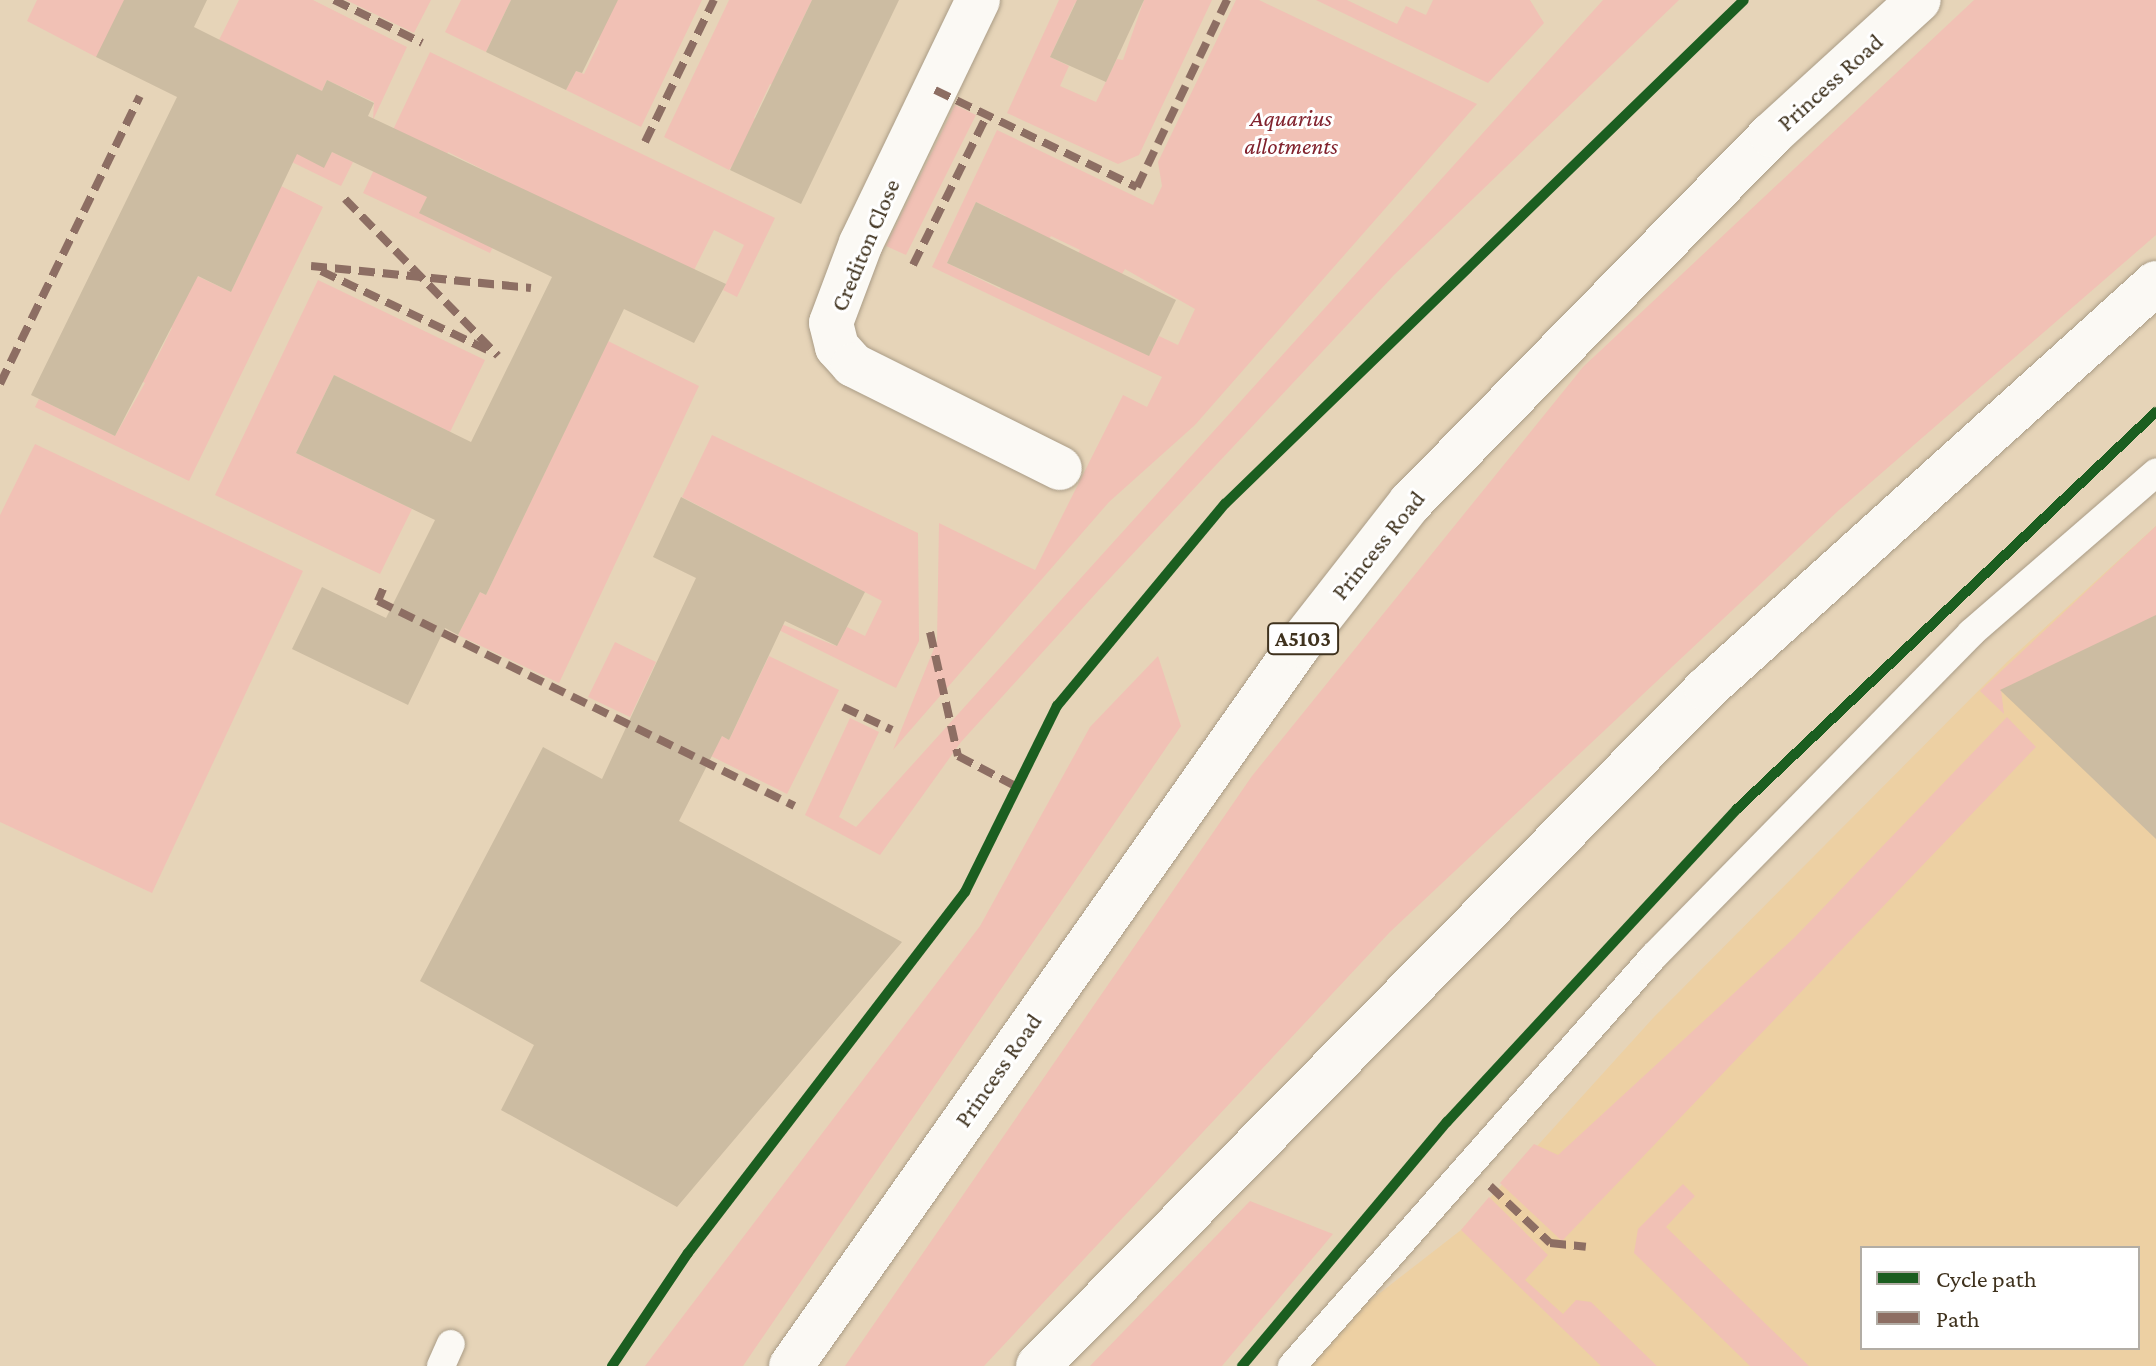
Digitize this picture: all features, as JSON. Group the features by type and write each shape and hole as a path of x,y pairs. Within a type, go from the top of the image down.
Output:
{"main road":[{"name":"Crediton Close","path":"978,0 849,269 831,323 837,347 853,365 1060,468"},
{"name":"Princess Road","path":"791,1366 1299,645 1410,503 1760,146 1919,0"},
{"path":"1038,1366 1706,689 2156,283"}],"lane":[{"path":"1292,1366 1654,956 1971,633 2156,473"}],"shaded area":[{"path":"2156,526 2156,1366 1286,1366 1461,1230 1654,1017 2007,662"}],"green space":[{"path":"37,0 132,0 96,57 27,21"},
{"path":"239,0 313,0 407,47 373,120 374,102 327,80 322,91 219,40"},
{"path":"346,0 431,0 414,33"},
{"path":"461,0 511,0 486,52 445,32"},
{"path":"618,0 702,0 641,127 566,90 576,71 584,74 600,41 591,36"},
{"path":"729,0 812,0 781,63 779,87 770,84 754,118 762,122 729,170 664,137"},
{"path":"1059,0 1100,0 1075,3 1050,57 1069,66 1060,86 1096,102 1117,59 1123,60 1144,0 1212,0 1139,155 1118,164 1007,113"},
{"name":"Aquarius allotments","path":"1236,0 1259,0 1477,104 1195,425 1109,502 893,750 937,641 939,523 1035,570 1123,395 1147,407 1162,377 932,267 997,130 1153,205 1162,186 1158,162","holes":["976,202 1006,216 1003,222 1047,243 1051,236 1080,250 1077,256 1120,277 1125,269 1195,309 1178,345 1159,336 1149,355 1010,269 1000,289 947,263"]},
{"path":"1316,0 1347,0 1397,24 1406,6 1426,15 1433,0 1530,0 1544,23 1488,83"},
{"path":"1603,0 1679,0 1394,275 1098,591 961,742 880,855 805,815 850,718 879,732 839,817 856,827"},
{"path":"1974,0 2156,0 2156,235 1839,510 1390,932 984,1366 845,1366 1252,776 1583,367"},
{"path":"430,52 775,218 737,297 723,290 744,245 714,230 692,274 448,152 420,213 502,228 490,253 363,193"},
{"path":"955,105 976,115 906,255 886,246"},
{"path":"263,137 324,167 332,152 353,162 341,186 259,146"},
{"path":"253,172 323,207 189,481 35,407 39,399 115,436 145,383 138,379 149,357 156,360 172,328 165,324 197,276 231,292 257,237 219,219"},
{"path":"318,280 485,360 450,432 334,375 296,453 412,509 380,574 215,495"},
{"path":"608,341 699,386 559,683 458,635 480,592 486,595"},
{"path":"712,435 918,533 919,641 896,688 704,593 836,646 847,627 865,636 882,601 682,497"},
{"path":"35,444 303,571 152,893 0,822 0,515"},
{"path":"2156,526 2156,625 2001,690 2004,714 1980,691"},
{"path":"615,642 656,662 630,717 588,697"},
{"path":"769,656 839,690 787,794 711,756 722,736 729,740"},
{"path":"1158,656 1181,726 743,1366 645,1366 980,926 1090,727"},
{"path":"2007,717 2036,747 1562,1241 1500,1183 1534,1144 1558,1155 1795,937"},
{"path":"1683,1184 1695,1196 1666,1227 1809,1366 1750,1366 1634,1253 1638,1229"},
{"path":"1489,1197 1548,1255 1525,1280 1563,1314 1576,1300 1591,1302 1657,1366 1601,1366 1461,1230"},
{"path":"1250,1201 1333,1234 1222,1366 1090,1366"}],"building":[{"path":"124,0 207,0 194,27 322,91 327,80 374,103 368,116 726,284 694,343 624,309 486,595 480,592 458,635 445,628 408,705 292,649 322,587 386,618 435,520 296,453 334,375 471,442 552,277 419,213 427,197 332,152 324,168 297,154 231,292 198,276 115,436 31,395 177,97 96,57"},
{"path":"511,0 618,0 582,73 576,71 566,90 486,52"},
{"path":"812,0 899,0 801,204 730,170"},
{"path":"1077,0 1144,0 1106,82 1050,57"},
{"path":"976,202 1176,300 1149,356 947,263"},
{"path":"681,497 865,592 837,646 785,621 729,740 722,736 679,821 902,942 677,1207 501,1110 534,1045 420,981 543,747 602,779 696,578 653,557"},
{"path":"2156,615 2156,839 2000,690"}],"marked path":[{"path":"334,0 422,43"},
{"path":"645,142 714,0"},
{"path":"935,90 1137,187 1227,0"},
{"path":"0,384 140,96"},
{"path":"913,265 987,115"},
{"path":"345,199 498,356"},
{"path":"311,266 531,288"},
{"path":"321,271 487,350"},
{"path":"383,589 378,601 794,806"},
{"path":"930,632 958,756 1017,787"},
{"path":"843,707 892,730"},
{"path":"1490,1186 1550,1243 1586,1247"}],"cycle path":[{"path":"612,1366 688,1253 965,892 1057,706 1225,504 1744,0"},
{"path":"1242,1366 1447,1122 1737,809 2156,412"}]}
